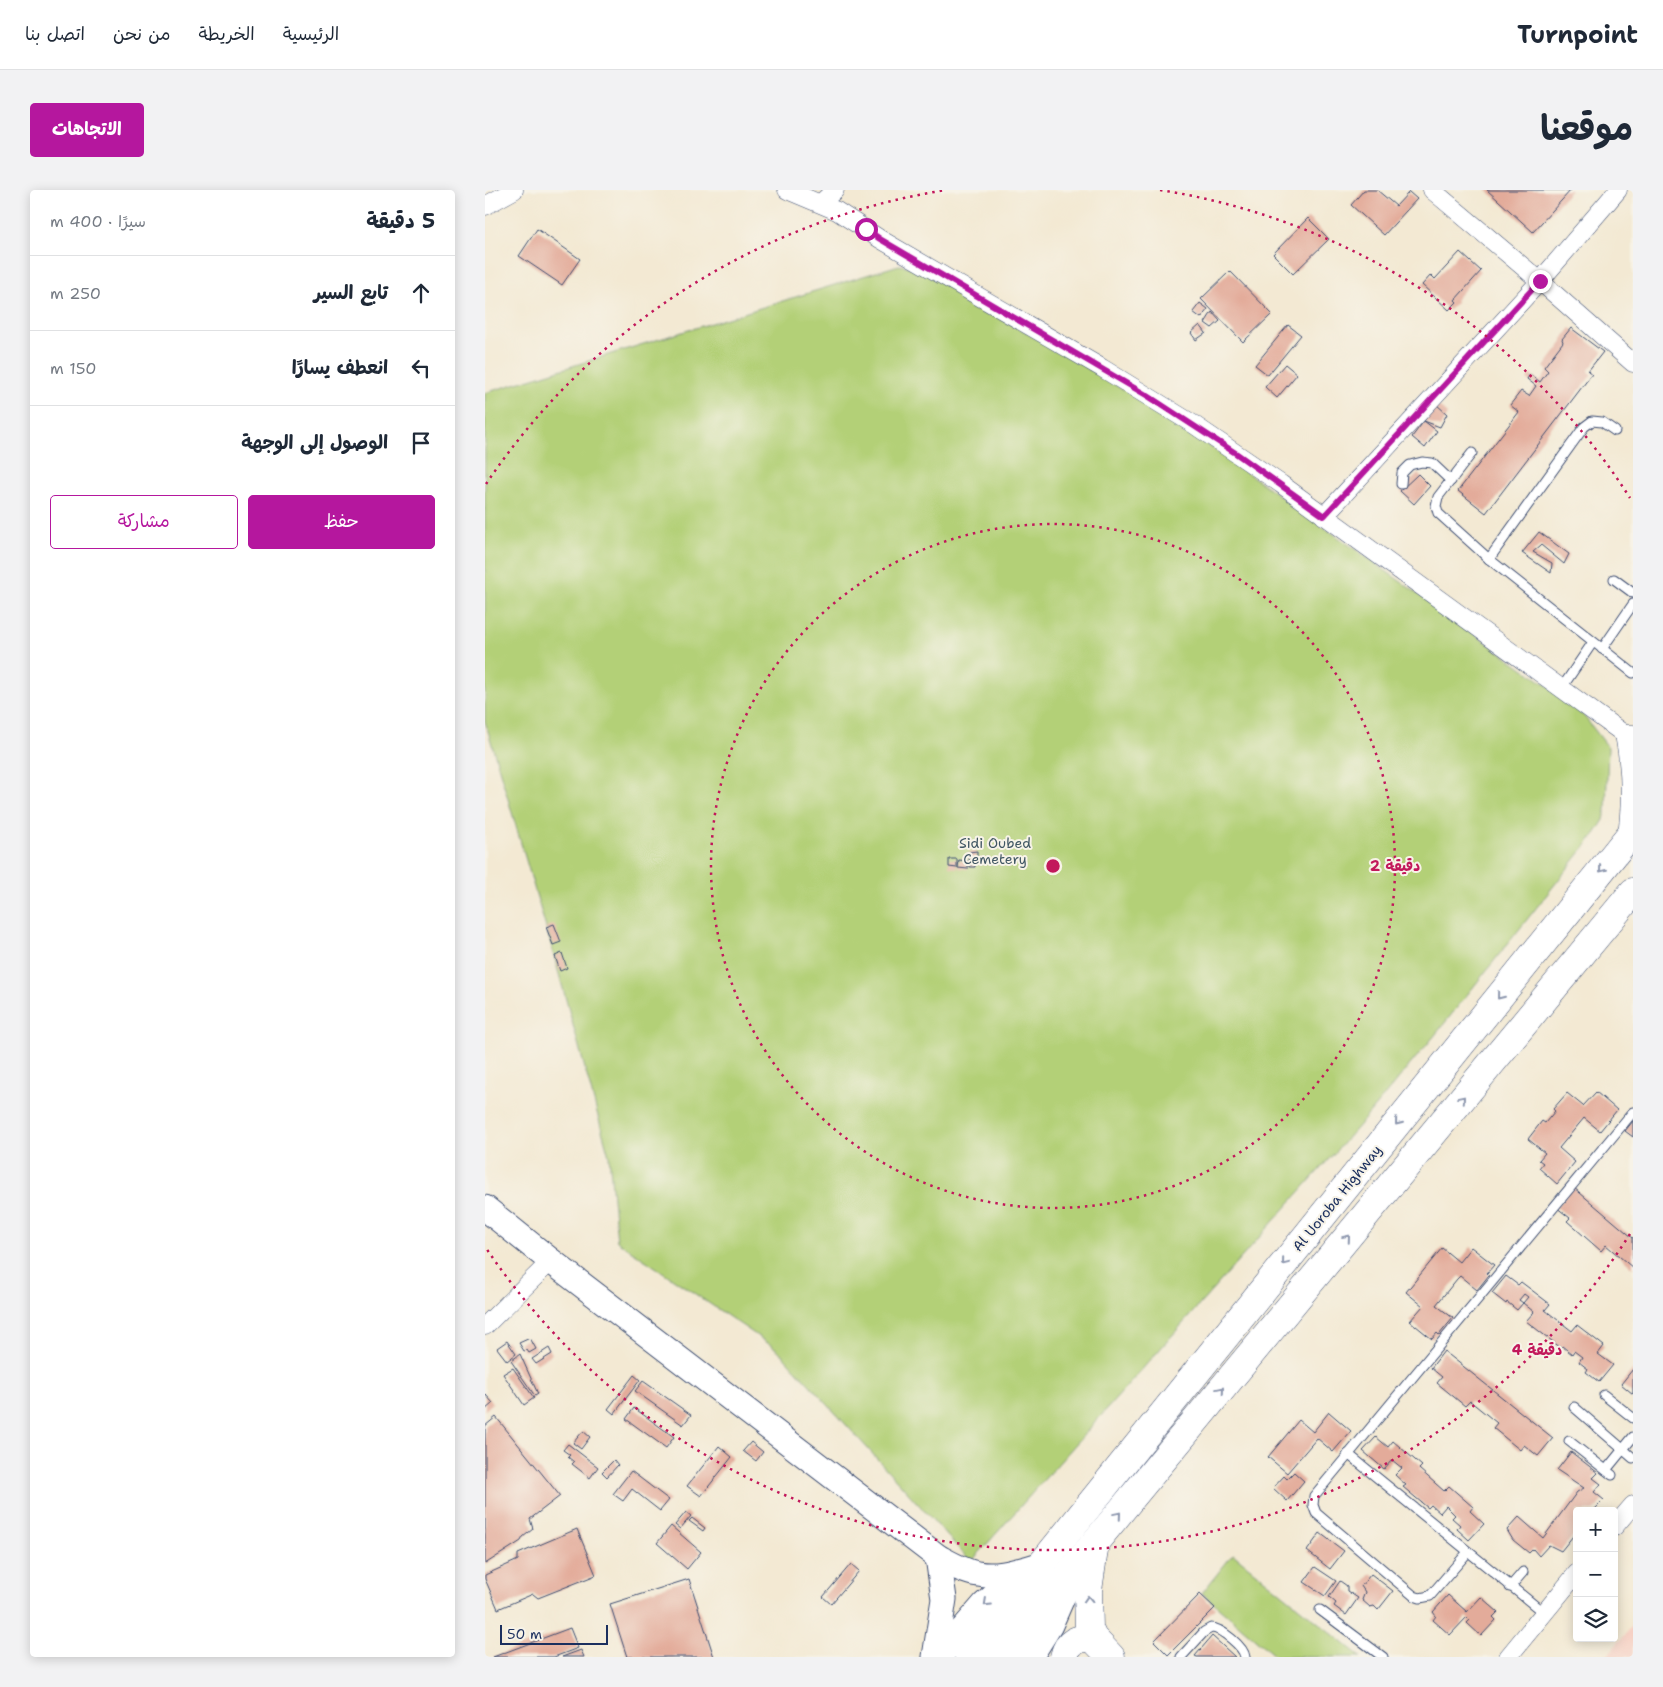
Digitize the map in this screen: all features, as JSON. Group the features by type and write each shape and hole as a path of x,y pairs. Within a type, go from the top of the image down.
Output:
{"main road":[{"name":"Al Uoroba Highway","path":"969,1657 1041,1565 1629,836"},
{"path":"1000,1657 1633,892"},
{"path":"485,1208 551,1261 938,1557 962,1570 978,1574 998,1575 1041,1565"},
{"path":"1095,1543 1088,1590 1089,1628 1102,1648"},
{"path":"935,1657 944,1599 938,1557"},
{"name":"Al Uoroba Highway","path":"939,1657 984,1605 1000,1591 1041,1565"},
{"path":"1030,1657 1053,1619 1075,1566"},
{"path":"1064,1657 1066,1649 1073,1641 1083,1637 1102,1648"}],"street":[{"path":"485,206 514,190"},
{"path":"787,190 821,203 851,220 880,239 1155,400 1237,454 1561,689 1628,734 1627,752 1631,787 1629,836"},
{"path":"821,203 835,190"},
{"path":"1432,190 1633,363"},
{"path":"1324,516 1540,281 1618,190"},
{"path":"485,1326 551,1261"},
{"path":"1618,1522 1633,1504"},
{"path":"1508,1657 1573,1578"}],"lane":[{"path":"1489,559 1584,427 1592,421 1602,422 1615,431"},
{"path":"1472,453 1438,497 1436,506 1439,513 1489,559 1633,673"},
{"path":"1401,484 1402,473 1410,465 1422,462 1432,464 1451,480"},
{"path":"1614,579 1633,593"},
{"path":"1602,649 1633,604"},
{"path":"1561,689 1593,642"},
{"path":"1468,1552 1430,1596 1420,1598 1414,1596 1314,1510 1312,1500 1348,1454 1633,1112"},
{"path":"1604,1395 1633,1418"},
{"path":"1574,1407 1633,1458"},
{"path":"1569,1441 1609,1473 1623,1449 1633,1437"},
{"path":"1348,1454 1544,1613"},
{"path":"1510,1587 1523,1572"},
{"path":"1321,1610 1383,1657"},
{"path":"1182,1656 1207,1629 1215,1628 1243,1649 1245,1657"},
{"path":"1190,1646 1200,1649"}],"shaded area":[{"path":"1633,1625 1633,1657 1606,1657"}],"green space":[{"name":"Sidi Oubed Cemetery","path":"899,265 918,268 1166,415 1576,706 1608,747 1606,810 1604,820 1595,834 1436,1034 1368,1115 971,1562 778,1350 617,1241 609,1156 551,945 485,721 485,393"},
{"path":"1233,1554 1361,1657 1276,1657 1202,1593"}],"building":[{"path":"1364,190 1377,190 1396,206 1409,192 1417,199 1384,235 1351,205"},
{"path":"1487,190 1571,190 1533,232"},
{"path":"1308,218 1329,239 1293,274 1273,254"},
{"path":"537,229 580,259 562,285 519,256"},
{"path":"1460,252 1481,271 1455,300 1457,302 1449,310 1422,285 1431,275 1435,279"},
{"path":"1230,271 1272,314 1243,342 1201,299"},
{"path":"1200,303 1208,309 1201,318 1193,312"},
{"path":"1212,312 1220,321 1212,328 1205,323"},
{"path":"1200,325 1206,333 1196,340 1191,333"},
{"path":"1288,325 1301,335 1268,375 1255,365"},
{"path":"1571,328 1603,352 1588,371 1592,374 1486,513 1458,491 1519,412 1510,405 1521,391 1529,396 1536,386 1527,379 1530,374 1540,382 1548,371 1544,367"},
{"path":"1285,364 1297,374 1277,398 1265,387"},
{"path":"1436,404 1447,414 1440,427 1424,421"},
{"path":"1424,421 1437,431 1425,448 1412,437"},
{"path":"1418,474 1430,486 1414,504 1400,491"},
{"path":"1539,532 1569,554 1564,564 1541,545 1533,552 1552,563 1551,573 1522,553"},
{"path":"977,851 975,867 970,867 969,852"},
{"path":"949,859 957,859 957,868 949,867"},
{"path":"959,860 968,861 968,869 958,868"},
{"path":"554,924 561,942 553,945 546,927"},
{"path":"562,953 567,968 560,971 555,956"},
{"path":"1596,1092 1617,1110 1600,1131 1584,1118 1559,1148 1575,1162 1557,1184 1539,1168 1543,1163 1539,1160 1545,1153 1528,1139 1542,1121 1545,1123 1555,1111 1553,1109 1567,1093 1583,1106"},
{"path":"1633,1121 1633,1137 1625,1131"},
{"path":"1573,1187 1633,1238 1633,1268 1606,1245 1601,1251 1567,1221 1570,1218 1556,1207"},
{"path":"1471,1247 1494,1265 1477,1290 1460,1276 1457,1279 1436,1305 1453,1318 1439,1335 1437,1333 1432,1339 1410,1321 1423,1306 1406,1292 1442,1248 1459,1262"},
{"path":"1506,1276 1518,1285 1521,1282 1550,1304 1545,1310 1572,1331 1577,1325 1604,1346 1598,1354 1613,1365 1599,1382 1586,1372 1588,1369 1579,1362 1582,1357 1574,1351 1572,1354 1562,1346 1561,1348 1526,1321 1534,1312 1523,1303 1517,1310 1492,1293","holes":["1524,1294 1528,1297 1523,1303 1519,1300"]},
{"path":"530,1338 536,1349 529,1353 527,1350 524,1351 519,1343"},
{"path":"507,1341 516,1354 507,1361 497,1348"},
{"path":"549,1348 552,1354 536,1364 532,1359"},
{"path":"1444,1351 1553,1438 1538,1456 1524,1445 1520,1450 1493,1428 1497,1423 1470,1401 1465,1406 1437,1383 1442,1377 1431,1368"},
{"path":"520,1354 538,1394 535,1396 511,1361"},
{"path":"513,1368 534,1398 524,1405 503,1374"},
{"path":"1633,1369 1633,1394 1621,1384"},
{"path":"634,1375 640,1380 614,1414 608,1409"},
{"path":"643,1381 691,1415 683,1425 635,1391"},
{"path":"485,1396 493,1403 485,1410"},
{"path":"634,1408 674,1437 666,1448 626,1419"},
{"path":"1329,1412 1351,1431 1333,1452 1317,1438 1287,1473 1268,1457 1299,1420 1313,1432"},
{"path":"496,1417 560,1496 530,1519 533,1529 521,1541 485,1564 485,1426"},
{"path":"583,1431 590,1437 581,1449 573,1443"},
{"path":"1376,1437 1388,1447 1393,1441 1422,1466 1419,1469 1444,1491 1449,1486 1473,1507 1470,1511 1484,1524 1469,1540 1457,1529 1460,1525 1452,1518 1455,1515 1446,1506 1440,1513 1431,1505 1428,1508 1403,1487 1406,1485 1395,1475 1402,1468 1392,1460 1384,1469 1363,1451"},
{"path":"751,1442 763,1452 756,1461 743,1451"},
{"path":"568,1444 598,1467 590,1478 572,1464 574,1462 568,1457 570,1455 563,1450"},
{"path":"719,1446 732,1457 701,1496 687,1486"},
{"path":"1571,1452 1598,1473 1593,1478 1601,1484 1594,1492 1604,1500 1597,1507 1573,1507 1573,1536 1561,1551 1549,1545 1539,1556 1533,1549 1529,1553 1513,1540 1507,1530 1519,1517 1543,1538 1577,1492 1584,1488 1557,1470"},
{"path":"614,1460 618,1465 607,1477 602,1472"},
{"path":"631,1471 669,1500 660,1511 632,1489 623,1501 613,1494"},
{"path":"1294,1472 1304,1481 1287,1501 1273,1488 1284,1476 1287,1479"},
{"path":"686,1512 691,1516 680,1529 675,1525"},
{"path":"692,1518 705,1528 703,1531 689,1521"},
{"path":"671,1526 701,1552 687,1569 657,1543"},
{"path":"577,1529 596,1575 538,1598 533,1594 498,1609 485,1575 518,1560 518,1554"},
{"path":"1320,1533 1344,1551 1330,1569 1307,1551"},
{"path":"851,1564 859,1571 831,1604 823,1597"},
{"path":"1315,1567 1336,1581 1325,1596 1304,1582"},
{"path":"1371,1574 1393,1591 1378,1610 1374,1606 1370,1607 1362,1600 1365,1592 1361,1586"},
{"path":"689,1579 714,1657 627,1657 610,1604"},
{"path":"1340,1581 1347,1586 1347,1591 1358,1598 1346,1615 1334,1606 1336,1603 1329,1597"},
{"path":"1200,1594 1215,1608 1168,1655 1154,1641"},
{"path":"1448,1595 1467,1612 1481,1597 1498,1612 1493,1617 1496,1620 1481,1636 1467,1623 1470,1620 1467,1617 1450,1635 1433,1620 1436,1616 1433,1612"},
{"path":"570,1628 578,1648 554,1657 493,1657"},
{"path":"1212,1636 1235,1657 1195,1656"},
{"path":"581,1650 584,1657 562,1657"}],"route":[{"path":"866,229 1193,424 1324,516 1540,281"}]}
